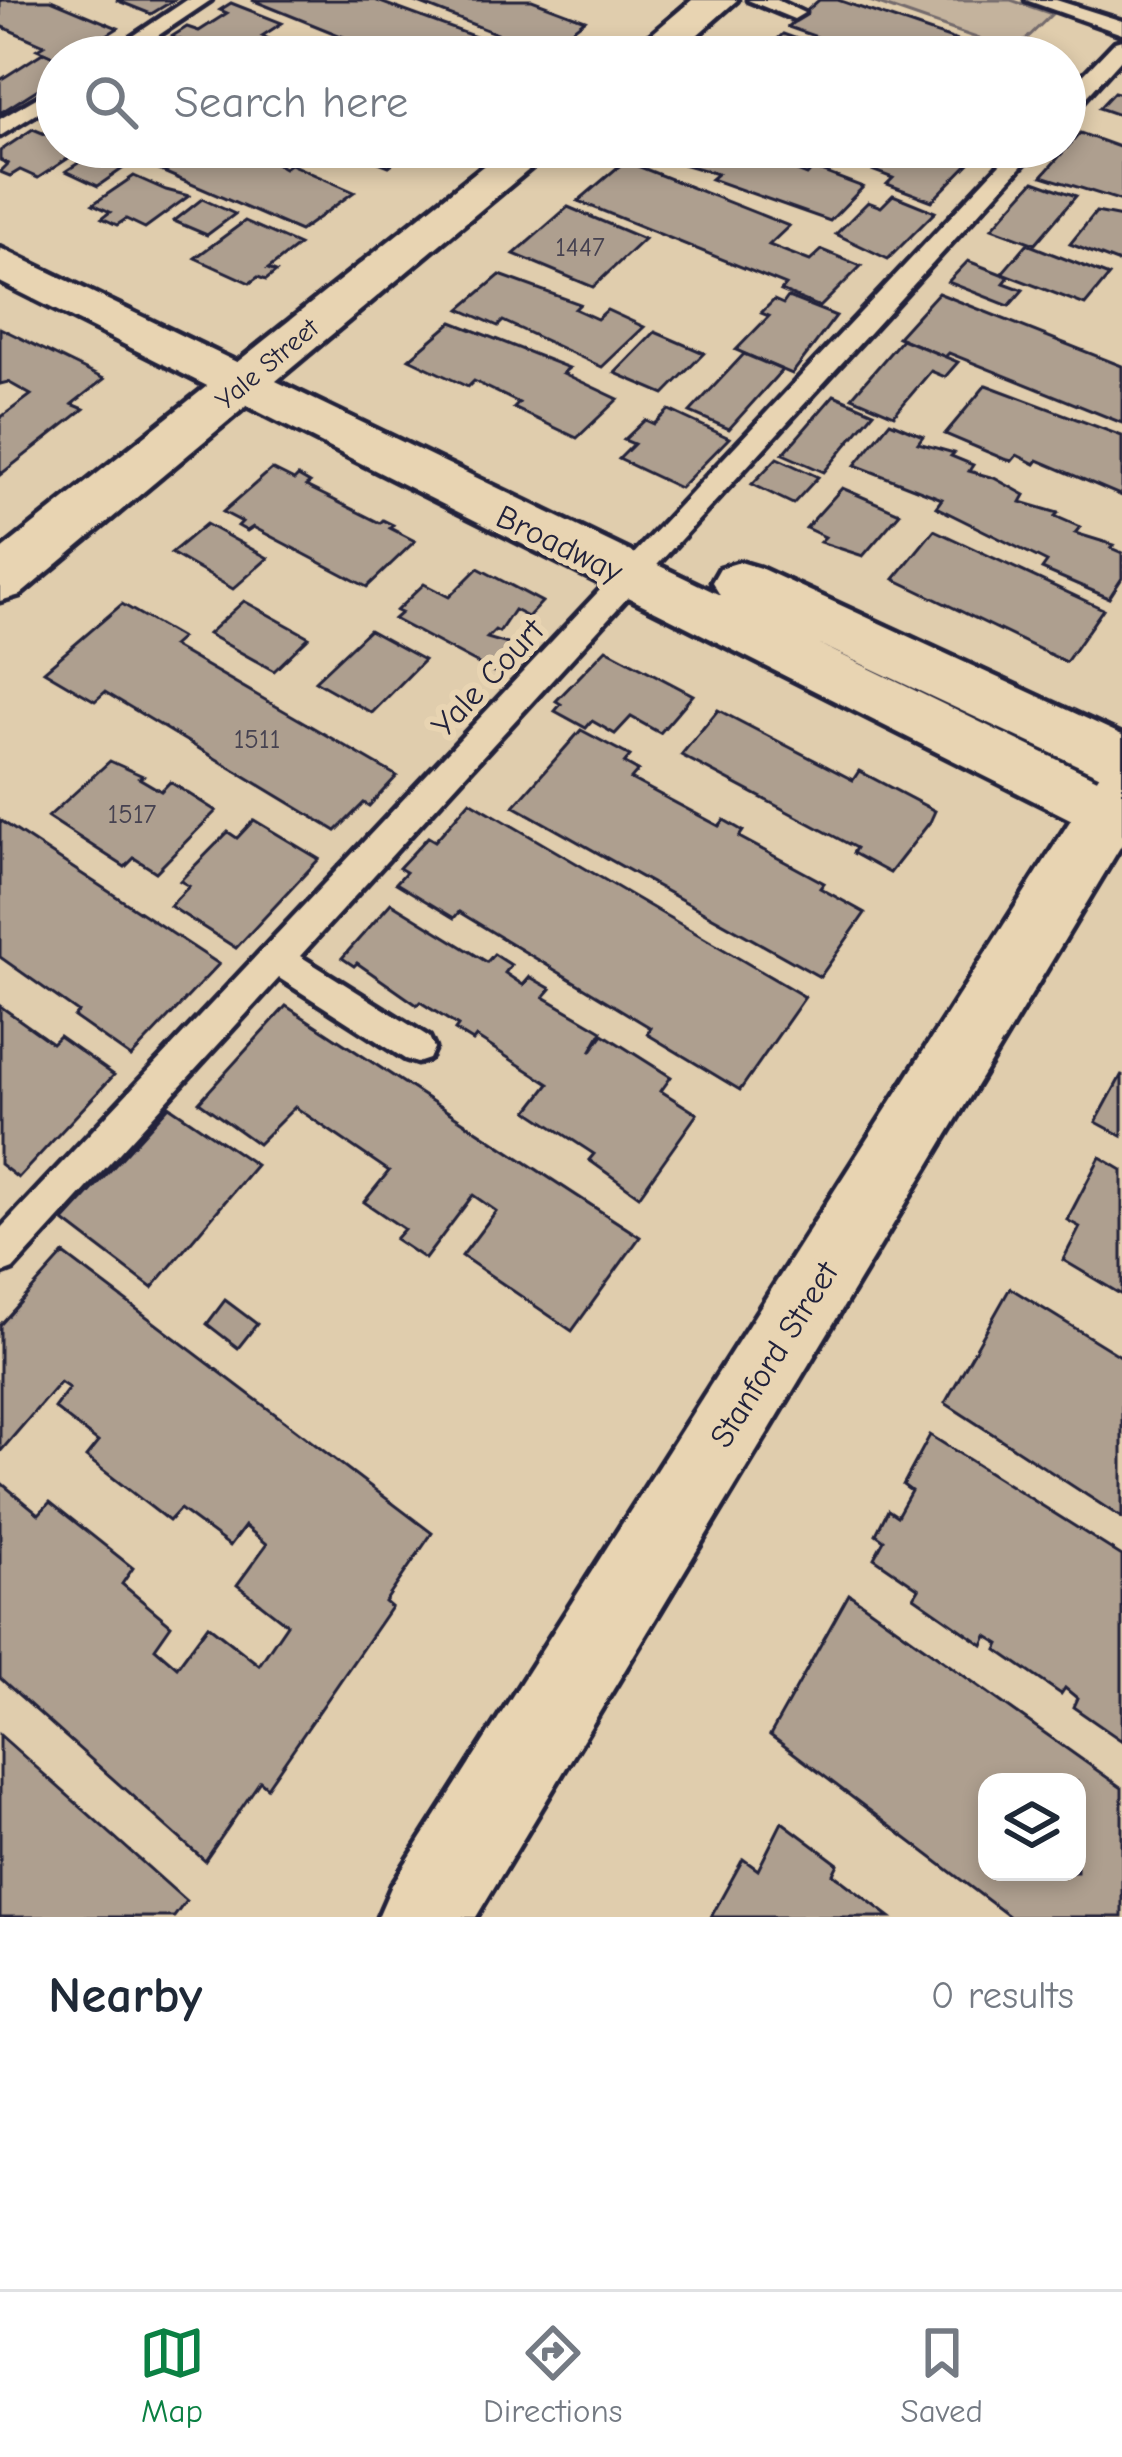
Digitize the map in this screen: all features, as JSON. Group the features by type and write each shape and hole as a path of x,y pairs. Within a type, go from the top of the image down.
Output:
{"street":[{"path":"672,36 717,0"},
{"name":"Yale Street","path":"0,581 508,168"},
{"name":"Broadway","path":"0,223 259,371 1118,796"},
{"name":"Broadway","path":"0,263 259,371"},
{"name":"Stanford Street","path":"424,1917 1118,796"}],"lane":[{"path":"145,36 201,0"},
{"path":"758,0 794,13"},
{"path":"1036,0 1122,28"},
{"path":"1086,85 1122,46"},
{"path":"0,129 36,106"},
{"name":"Yale Court","path":"0,1256 1008,168"},
{"path":"276,958 417,1048"}],"shaded area":[{"path":"867,0 1011,0 1052,14 1029,36 971,36"}],"building":[{"path":"0,0 51,0 118,28 105,36 36,36 36,42 0,26"},
{"path":"116,0 174,0 151,14"},
{"path":"252,0 375,0 473,36 341,36"},
{"path":"411,0 532,0 585,20 564,36 502,36"},
{"path":"819,0 838,0 943,36 814,36 788,27"},
{"path":"231,3 282,23 262,36 173,36 187,27 199,31 227,13 220,10"},
{"path":"36,57 36,90 0,113 0,80"},
{"path":"1114,92 1122,94 1122,116 1099,108"},
{"path":"33,129 36,168 53,168 38,178 20,170 10,176 0,172 8,164 0,160 0,151"},
{"path":"1086,135 1122,148 1122,201 1042,176 1049,168 1086,168"},
{"path":"71,168 124,168 98,186 66,171"},
{"path":"154,168 299,168 354,192 300,231"},
{"path":"617,168 643,168 789,226 769,245 810,261 822,250 861,266 820,307 781,291 786,285 578,201"},
{"path":"696,168 789,168 807,175 813,168 863,187 830,221 711,179 717,174"},
{"path":"867,168 964,168 932,201 887,184 893,178"},
{"path":"134,176 189,196 145,228 126,219 117,225 102,218 110,212 93,204"},
{"path":"1034,181 1076,196 1035,244 992,228"},
{"path":"893,195 935,212 888,259 836,234 868,202 881,207"},
{"path":"202,199 235,214 207,235 174,221"},
{"path":"568,207 644,239 593,287 514,254"},
{"path":"1096,212 1122,217 1122,264 1070,244"},
{"path":"245,221 299,245 268,269 276,272 266,280 258,277 250,283 195,258"},
{"path":"1027,244 1109,276 1085,305 1002,273"},
{"path":"968,261 1009,277 1004,283 1023,290 1009,306 948,282"},
{"path":"500,275 580,304 575,309 597,319 607,310 644,327 602,367 503,321 498,326 460,309"},
{"path":"938,293 1122,366 1122,423 898,337"},
{"path":"788,297 836,316 792,374 736,350 769,316 761,313 774,300 783,304"},
{"path":"452,322 569,368 563,373 618,399 577,438 514,408 519,403 474,381 468,387 409,359"},
{"path":"0,328 104,379 72,404 84,409 0,475 0,418 31,395 8,382 0,384"},
{"path":"655,332 704,353 664,394 615,373"},
{"path":"902,339 958,362 945,377 931,371 894,415 852,397"},
{"path":"744,354 782,370 729,429 690,412"},
{"path":"986,385 1122,436 1122,496 1038,460 1035,464 1017,455 1012,461 1004,459 945,434"},
{"path":"834,395 874,412 824,472 783,454"},
{"path":"669,410 729,438 680,488 619,459 634,444 624,440 645,420 654,424"},
{"path":"890,422 923,436 918,443 954,453 951,456 973,465 969,471 1025,495 1021,502 1058,513 1055,516 1080,527 1075,533 1114,545 1111,548 1122,553 1122,578 1109,598 1042,569 1047,562 936,507 942,499 855,465"},
{"path":"777,458 818,477 793,504 752,484"},
{"path":"272,469 294,480 298,476 310,483 306,486 393,525 390,528 415,541 367,587 253,527 247,531 238,526 242,522 223,512"},
{"path":"842,488 900,513 863,556 820,542 825,537 806,528"},
{"path":"206,524 268,558 233,589 171,553"},
{"path":"934,530 1103,609 1066,662 894,579"},
{"path":"478,568 542,602 528,617 514,610 499,632 487,638 528,650 503,677 394,619 401,613 396,611 424,584 449,597"},
{"path":"244,601 309,637 274,671 208,634"},
{"path":"122,604 181,638 172,646 397,776 336,831 105,692 95,701 44,671"},
{"path":"369,630 424,660 372,713 315,681"},
{"path":"606,649 693,695 660,733 631,717 615,734 592,721 586,728 555,711 561,704 556,701"},
{"path":"718,710 853,780 859,771 935,811 930,822 890,873 853,853 856,848 681,755"},
{"path":"581,730 630,756 624,763 638,771 631,779 719,826 724,820 743,831 739,837 824,883 820,888 865,913 820,977 514,806"},
{"path":"110,761 143,776 139,778 161,791 170,782 216,811 156,872 134,858 125,867 48,817"},
{"path":"470,801 805,997 740,1090 647,1034 651,1028 459,912 454,918 396,883 406,872 399,868 428,837 435,841"},
{"path":"0,820 219,964 131,1057 74,1017 78,1012 0,957"},
{"path":"254,820 319,859 236,948 170,906 189,886 180,881 228,832 237,838"},
{"path":"391,903 487,962 494,954 511,965 505,973 523,985 530,977 551,989 544,997 602,1031 590,1052 603,1034 671,1077 661,1091 697,1114 639,1196 589,1160 594,1154 528,1111 549,1084 342,958"},
{"path":"0,1006 52,1043 59,1036 114,1075 18,1178 0,1164"},
{"path":"286,1006 640,1237 572,1331 462,1256 496,1211 473,1195 425,1259 395,1239 404,1229 364,1202 389,1171 295,1107 258,1144 199,1102"},
{"path":"1122,1074 1122,1136 1096,1122"},
{"path":"169,1106 256,1165 152,1288 64,1221"},
{"path":"1100,1157 1122,1170 1122,1295 1063,1260 1080,1227 1067,1220"},
{"path":"64,1254 432,1533 385,1602 391,1607 267,1787 260,1781 205,1861 0,1678 0,1482 39,1514 50,1502 133,1568 122,1584 171,1625 155,1648 177,1667 208,1625 259,1665 287,1624 237,1585 267,1544 245,1526 230,1546 180,1509 169,1521 86,1457 98,1442 54,1408 69,1388 60,1382 0,1452 0,1325"},
{"path":"1010,1288 1122,1357 1122,1518 945,1403"},
{"path":"225,1300 257,1324 238,1348 207,1324"},
{"path":"930,1435 1122,1556 1122,1741 1073,1707 1077,1698 1065,1688 1061,1694 997,1650 1000,1644 987,1636 983,1645 914,1597 919,1589 874,1558 884,1540 876,1534 888,1510 897,1516 911,1491 903,1485"},
{"path":"849,1594 1122,1788 1122,1917 1010,1917 770,1735"},
{"path":"0,1735 186,1901 174,1917 0,1917"},
{"path":"782,1822 838,1864 833,1874 890,1917 711,1917 743,1859 758,1870"}]}
